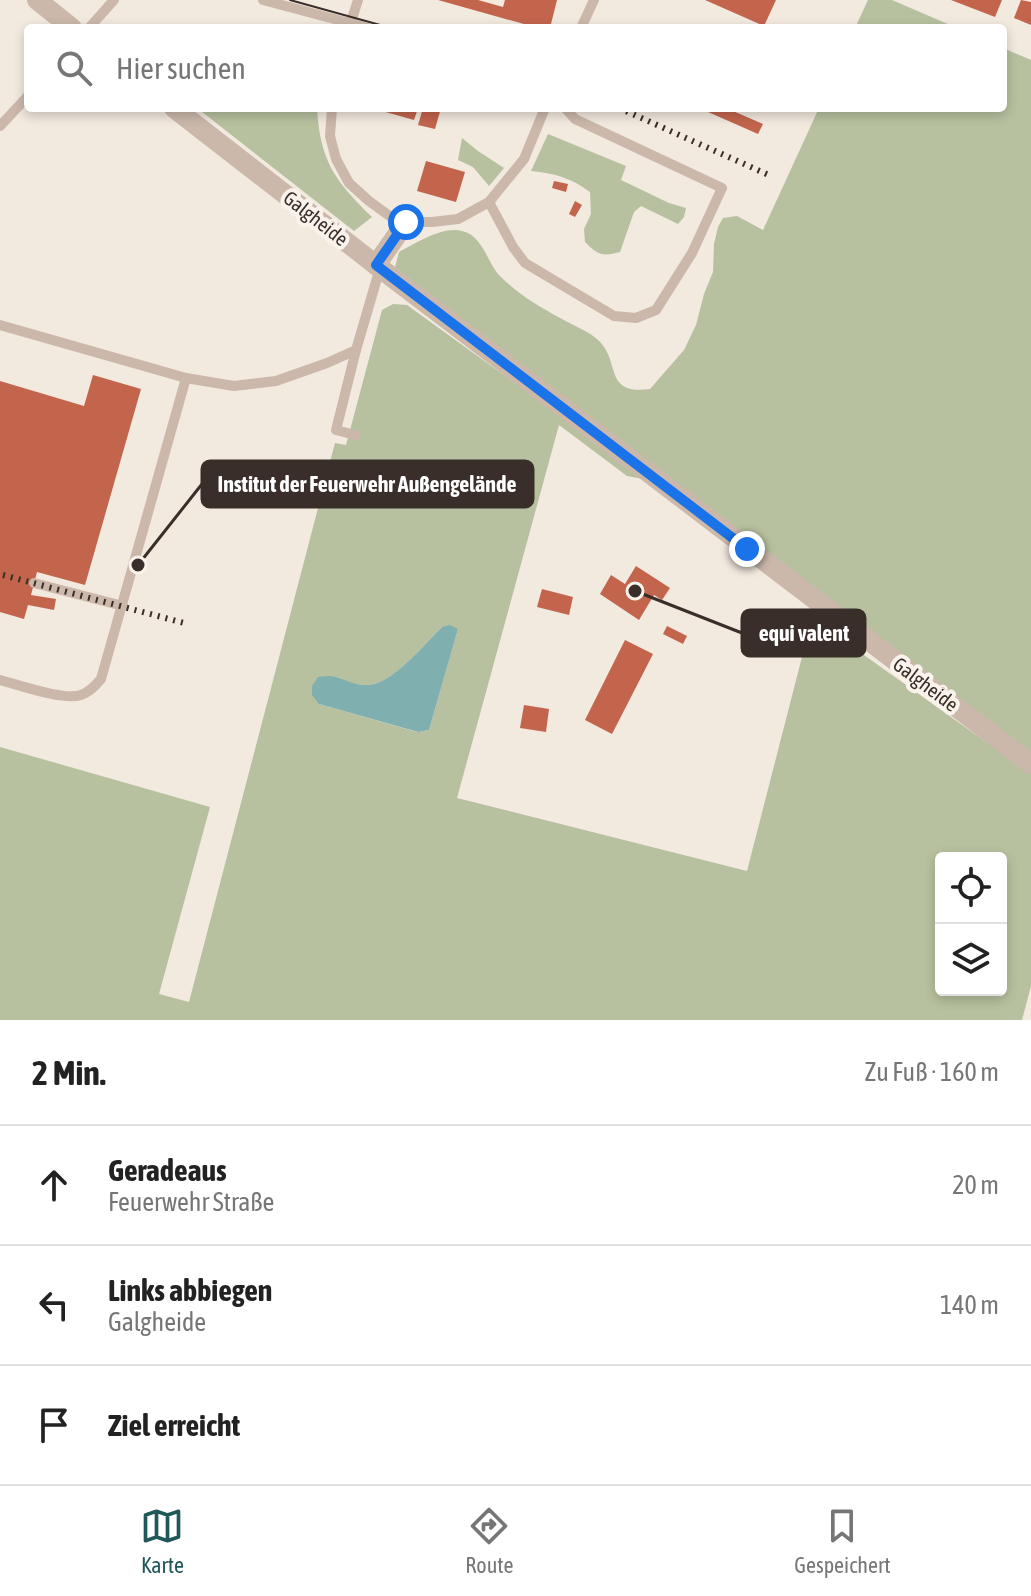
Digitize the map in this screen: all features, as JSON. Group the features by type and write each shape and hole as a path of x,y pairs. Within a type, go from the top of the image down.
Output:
{"street":[{"path":"37,0 67,24"},
{"name":"Galgheide","path":"179,112 1031,764"},
{"path":"378,267 406,222"}],"lane":[{"path":"93,24 114,0"},
{"path":"263,0 343,24"},
{"path":"351,24 358,0"},
{"path":"583,24 594,0"},
{"path":"1,124 24,100"},
{"path":"332,112 330,136 336,159 349,183 391,217 406,222 458,219 489,202 524,159 543,112"},
{"path":"489,202 525,263 614,316 636,318 656,310 692,253 722,188 575,119 569,112"},
{"path":"355,435 336,430 378,267"},
{"path":"0,325 186,378 234,386 276,381 356,350"},
{"path":"0,680 67,697 82,695 101,679 186,378"},
{"path":"34,583 123,606"}],"green space":[{"path":"868,0 892,0 948,24 857,24"},
{"path":"1007,50 1031,60 1031,756 395,267 399,252 430,236 455,230 469,234 480,244 501,277 515,289 599,341 606,349 619,382 635,390 650,389 684,350 696,325 713,272 714,244 723,218 737,216 763,230 817,112 1007,112"},
{"path":"202,112 317,112 322,142 332,169 348,192 372,217 354,231"},
{"path":"548,134 626,166 621,180 686,208 684,217 678,224 641,206 634,212 620,252 597,252 585,242 584,229 591,214 590,192 562,177 531,171"},
{"path":"462,138 504,168 489,186 473,167 458,160"},
{"path":"393,304 407,305 649,480 627,476 559,425 457,798 747,871 812,618 1031,774 1031,986 1022,1020 0,1020 0,747 210,807 159,994 189,1002 335,443 346,445 382,310","holes":["442,627 458,629 429,730 417,732 319,704 331,676 358,685 377,683 408,662"]}],"water":[{"path":"450,625 458,629 429,730 418,732 319,704 312,695 312,686 318,677 331,676 363,685 387,678 408,662 442,627"}],"building":[{"path":"438,0 478,0 503,7 505,0 557,0 551,24 524,24"},
{"path":"705,0 776,0 765,24"},
{"path":"951,0 1002,0 995,17"},
{"path":"1021,0 1031,2 1031,25 1014,18"},
{"path":"386,112 417,112 414,120"},
{"path":"422,112 440,112 435,129 418,125"},
{"path":"708,112 735,112 763,124 758,134"},
{"path":"426,161 465,172 456,202 417,191"},
{"path":"554,181 568,184 566,192 552,188"},
{"path":"575,201 582,205 575,217 569,214"},
{"path":"93,375 141,389 85,585 37,572 31,595 56,599 54,610 28,605 24,619 0,612 0,381 84,406"},
{"path":"636,566 670,588 662,600 654,595 639,620 600,594 611,575 625,584"},
{"path":"542,589 573,597 569,615 537,607"},
{"path":"667,626 687,636 683,644 663,634"},
{"path":"625,640 653,654 612,734 585,720"},
{"path":"524,705 549,709 546,732 520,728"}],"tram line":[{"path":"290,0 377,24"}],"railway":[{"path":"628,112 771,176"},
{"path":"3,575 188,624"}],"place":[{"name":"Institut der Feuerwehr Außengelände","path":"138,565"},
{"name":"equi valent","path":"635,591"}],"route":[{"path":"406,222 376,265 747,549"}]}
